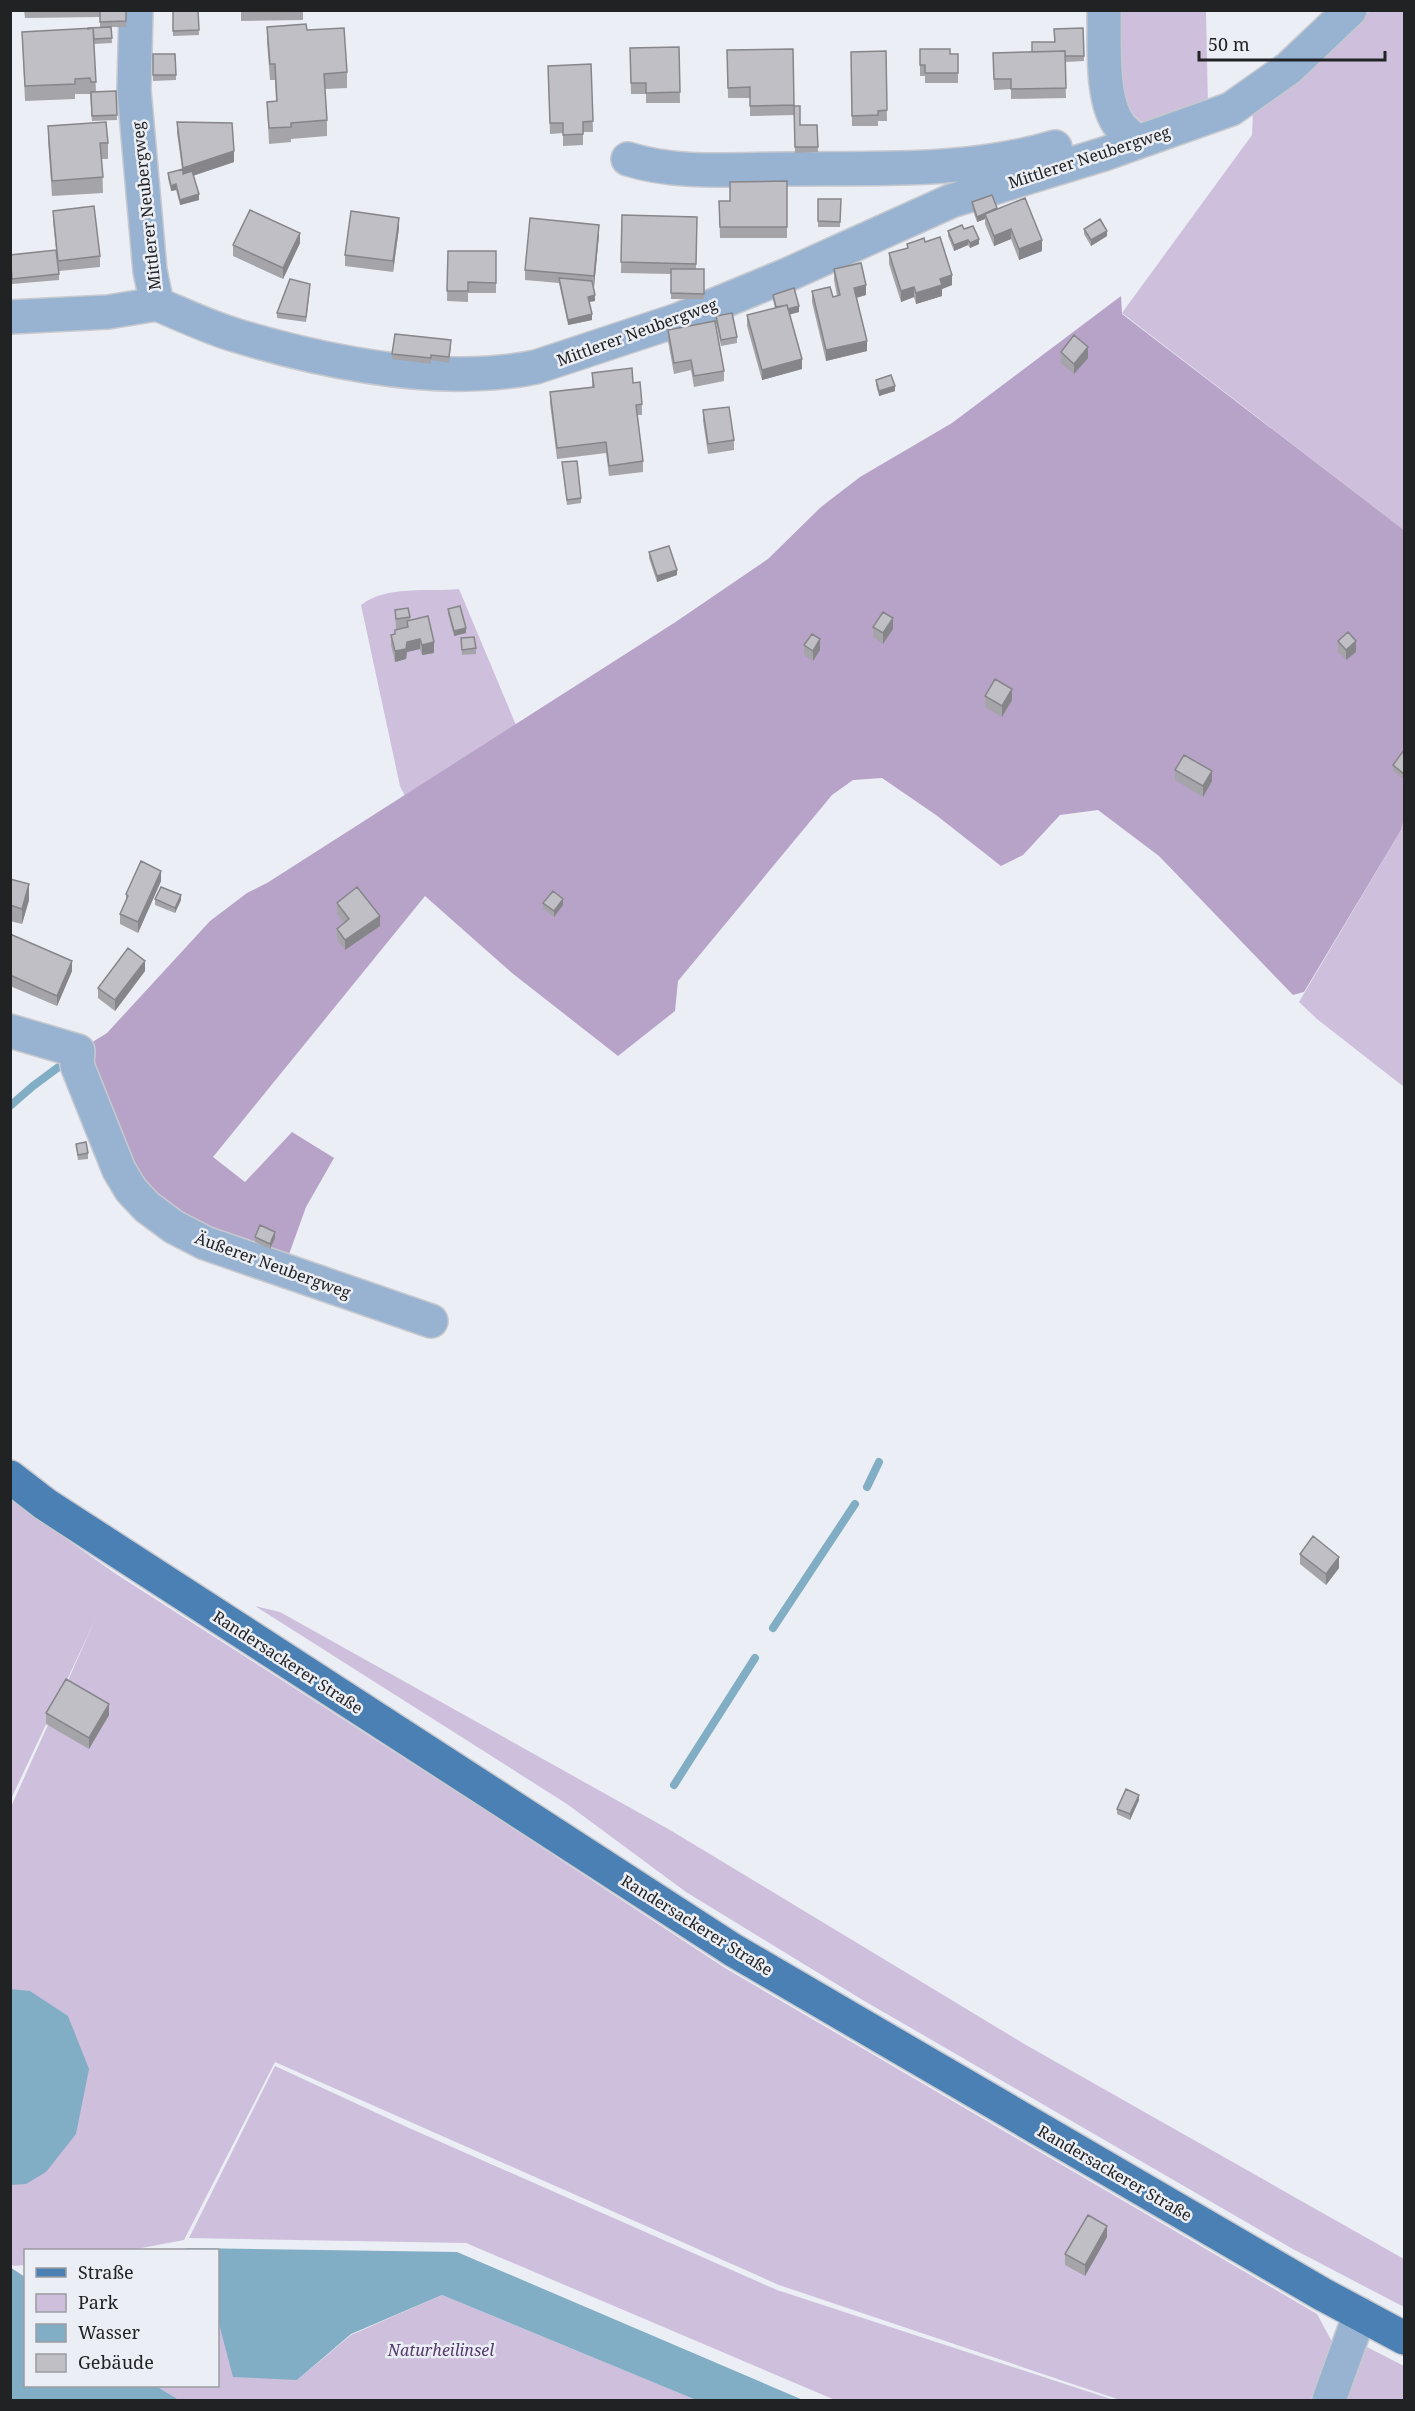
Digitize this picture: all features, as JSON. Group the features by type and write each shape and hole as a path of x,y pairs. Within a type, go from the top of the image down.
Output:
{"main road":[{"name":"Randersackerer Straße","path":"10,1477 45,1504 733,1950 1404,2338"}],"street":[{"name":"Mittlerer Neubergweg","path":"136,10 134,90 150,271 157,304 236,336 334,360 429,374 515,372 555,362 678,320 787,275 951,201 1128,134"},
{"path":"1104,10 1108,93 1113,111 1128,134"},
{"name":"Mittlerer Neubergweg","path":"628,159 642,163 693,168 909,170 951,167 1128,134 1231,109 1289,68 1350,10"},
{"path":"10,317 108,312 157,304"},
{"name":"Äußerer Neubergweg","path":"10,1030 78,1052 77,1065 119,1170 131,1190 147,1208 174,1227 205,1243 431,1321"},
{"path":"1329,2400 1360,2314"}],"green space":[{"path":"1115,11 1206,11 1208,106 1151,126 1140,121 1124,104"},
{"path":"1370,11 1404,11 1404,530 1122,313 1252,135 1253,111 1296,79"},
{"path":"459,589 516,725 405,796 400,786 361,605 383,594 395,592"},
{"path":"1404,819 1404,1087 1317,1019 1299,1002 1401,830"},
{"path":"11,1500 116,1574 488,1812 725,1968 1317,2314 1337,2351 1310,2400 1120,2400 779,2285 275,2062 184,2240 136,2249 24,2249 24,2265 14,2266 10,2264 11,1807 96,1618 11,1799"},
{"path":"255,1606 280,1612 670,1830 1026,2045 1404,2259 1404,2307 1291,2248 861,1999 686,1892 567,1804"},
{"path":"275,2066 409,2128 777,2290 1114,2400 835,2400 466,2243 189,2238"},
{"name":"Naturheilinsel","path":"442,2295 696,2400 179,2400 158,2387 219,2387 219,2321 297,2380 351,2335"},
{"path":"1361,2344 1404,2366 1404,2400 1343,2400"}],"shaded area":[{"path":"1121,296 1122,314 1404,530 1404,819 1401,830 1304,992 1293,995 1159,856 1098,810 1060,815 1023,855 1001,866 936,815 882,778 853,780 832,795 678,981 675,1011 618,1056 512,973 425,896 213,1157 245,1182 292,1132 334,1158 306,1207 283,1271 147,1207 78,1051 107,1033 210,921 247,893 267,883 674,623 768,559 821,507 860,477 952,423"}],"water":[{"path":"10,1989 30,1991 68,2016 89,2069 76,2134 46,2172 26,2184 11,2185"},
{"path":"188,2248 457,2252 803,2400 696,2400 442,2295 351,2334 297,2380 233,2377 219,2324 219,2249 183,2249"},
{"path":"10,2267 24,2276 24,2387 158,2387 179,2400 11,2400"}],"building":[{"path":"100,10 126,10 126,21 100,22"},
{"path":"173,10 198,10 199,30 173,31"},
{"path":"306,24 307,30 344,28 347,72 324,74 327,120 291,123 291,127 269,128 267,102 277,101 275,64 270,64 267,27"},
{"path":"111,27 112,38 94,39 93,28 88,29 88,28"},
{"path":"93,28 96,82 91,82 90,78 75,79 75,84 25,86 22,32"},
{"path":"1083,28 1084,56 1065,56 1065,51 1032,52 1032,42 1055,42 1054,29"},
{"path":"679,47 680,92 646,93 646,83 631,83 630,48"},
{"path":"793,49 794,105 750,106 750,87 728,88 727,50"},
{"path":"920,49 950,49 950,54 958,54 958,73 925,73 925,65 920,65"},
{"path":"886,51 887,110 878,111 878,115 852,116 851,52"},
{"path":"1065,51 1066,88 1011,89 1011,79 994,79 993,53"},
{"path":"153,54 175,54 176,75 153,75"},
{"path":"591,64 593,121 583,122 583,134 563,135 563,123 550,123 548,66"},
{"path":"116,91 117,115 92,116 91,92"},
{"path":"794,106 800,106 800,125 817,125 818,147 795,147"},
{"path":"106,122 108,143 100,143 103,177 52,181 48,126"},
{"path":"177,122 232,123 234,151 183,168"},
{"path":"183,169 183,174 192,171 199,194 180,200 176,184 171,186 168,173"},
{"path":"787,181 787,227 720,227 719,201 730,201 730,182"},
{"path":"992,195 997,208 977,217 972,202"},
{"path":"1025,198 1042,240 1019,249 1011,229 994,236 985,214"},
{"path":"818,199 841,199 840,222 818,221"},
{"path":"94,206 100,256 58,261 53,211"},
{"path":"250,210 300,233 283,268 233,245"},
{"path":"351,211 399,218 393,261 345,255"},
{"path":"622,215 697,217 696,264 621,262"},
{"path":"530,218 599,225 594,276 525,270"},
{"path":"1100,219 1107,231 1091,240 1084,229"},
{"path":"962,225 964,229 973,226 979,239 954,245 948,231"},
{"path":"940,237 952,275 940,279 942,285 916,293 914,287 901,291 889,253 908,248 907,244 924,238 925,242"},
{"path":"56,250 59,274 12,279 10,255"},
{"path":"448,251 496,251 496,283 468,282 468,291 447,291"},
{"path":"861,263 866,285 854,288 867,341 826,350 812,291 830,287 833,297 840,295 834,269"},
{"path":"671,269 704,269 704,294 671,293"},
{"path":"559,278 592,281 595,295 588,297 592,314 568,320"},
{"path":"290,279 310,284 306,317 277,313"},
{"path":"794,288 799,306 788,309 787,305 776,307 773,295"},
{"path":"787,305 802,359 762,370 747,315"},
{"path":"732,313 737,337 721,340 716,316"},
{"path":"715,321 724,371 694,376 691,360 674,363 668,330"},
{"path":"395,334 451,340 449,357 431,355 431,358 392,354"},
{"path":"1074,335 1088,347 1074,364 1061,352"},
{"path":"632,368 633,383 640,382 642,404 636,405 643,461 609,466 606,442 557,448 550,392 594,387 592,373"},
{"path":"891,375 895,386 879,391 876,380"},
{"path":"729,407 734,440 708,444 703,410"},
{"path":"577,461 581,498 567,500 562,462"},
{"path":"669,546 677,570 657,576 649,552"},
{"path":"460,606 466,628 454,631 448,609"},
{"path":"408,608 410,617 396,619 395,610"},
{"path":"883,612 893,618 883,633 873,627"},
{"path":"428,616 434,642 422,645 420,639 407,642 406,649 395,651 391,635 395,634 395,630 408,627 407,621"},
{"path":"1348,632 1356,641 1346,650 1338,641"},
{"path":"812,634 820,639 813,651 804,645"},
{"path":"474,637 476,648 462,650 461,638"},
{"path":"995,679 1012,689 1002,706 985,696"},
{"path":"1404,750 1404,774 1393,765"},
{"path":"1184,755 1212,771 1203,786 1175,770"},
{"path":"141,861 161,871 138,922 120,914"},
{"path":"10,879 29,884 22,909 10,905"},
{"path":"161,887 181,895 175,908 155,899"},
{"path":"357,887 380,916 345,940 337,929 349,919 337,903"},
{"path":"553,891 563,899 554,911 543,903"},
{"path":"10,934 72,961 57,996 10,975"},
{"path":"128,948 145,961 115,1000 98,988"},
{"path":"86,1142 88,1153 78,1155 76,1144"},
{"path":"260,1225 275,1232 270,1244 255,1237"},
{"path":"1313,1536 1339,1557 1326,1574 1300,1554"},
{"path":"66,1679 109,1704 89,1738 46,1713"},
{"path":"1126,1789 1139,1795 1130,1814 1117,1809"},
{"path":"1088,2215 1107,2226 1085,2265 1065,2254"}],"waterway":[{"path":"10,1106 60,1066"},
{"path":"867,1487 879,1462"},
{"path":"773,1628 855,1504"},
{"path":"674,1785 755,1658"}]}
